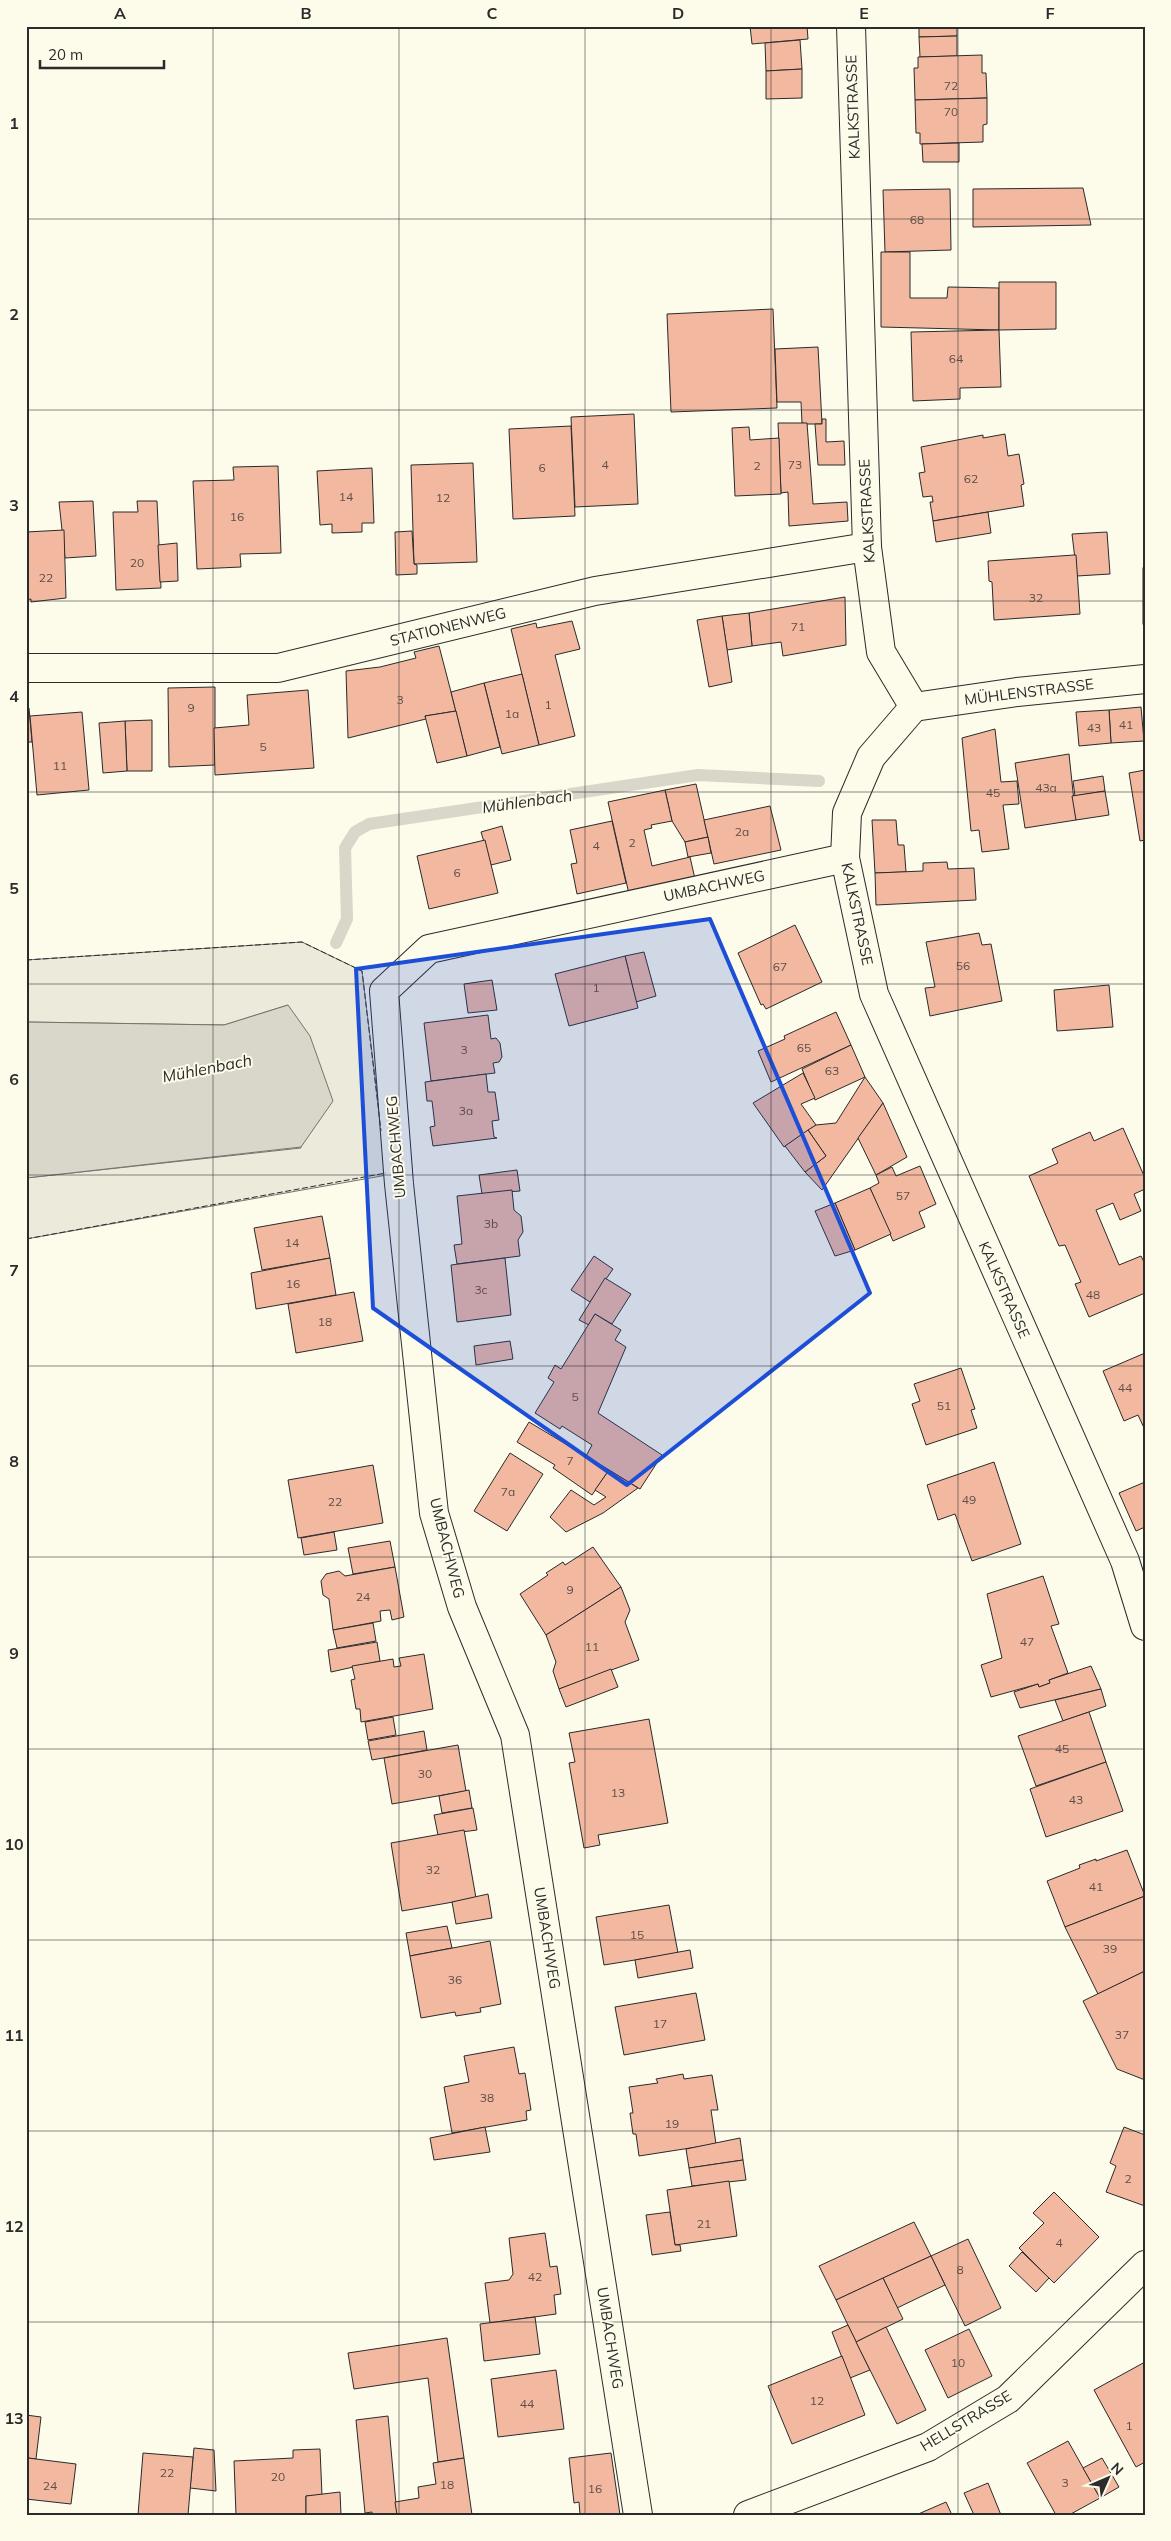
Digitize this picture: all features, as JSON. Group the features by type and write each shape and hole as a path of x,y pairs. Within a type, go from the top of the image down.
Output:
{"street":[{"name":"KALKSTRASSE","path":"851,26 867,547 882,652 914,707 871,757 848,813 845,858 874,994 1124,1561 1145,1626"},
{"name":"STATIONENWEG","path":"26,668 278,668 595,591 867,547"},
{"name":"MÜHLENSTRASSE","path":"914,707 1017,692 1145,679"},
{"name":"UMBACHWEG","path":"638,2515 515,1735 462,1607 434,1513 399,1184 384,991 430,949 845,858"},
{"name":"HELLSTRASSE","path":"748,2515 928,2447 1008,2398 1145,2265"}],"highlighted area":[{"path":"710,919 870,1293 627,1485 373,1308 356,969"}],"shaded area":[{"path":"302,942 362,971 387,1175 26,1239 26,1178 301,1148 288,1005 224,1025 26,1022 26,960"}],"water":[{"path":"288,1005 310,1036 333,1101 301,1147 26,1178 26,1022 224,1025"}],"building":[{"path":"750,26 807,26 808,39 752,44"},
{"path":"919,26 957,26 957,36 919,37"},
{"path":"957,36 957,56 920,57 919,37"},
{"path":"800,40 802,69 766,71 765,43"},
{"path":"982,55 982,73 986,73 987,98 915,100 914,68 918,68 918,57"},
{"path":"802,69 802,98 766,99 766,71"},
{"path":"987,98 987,124 983,125 983,142 920,144 920,133 916,133 915,100"},
{"path":"959,143 959,162 923,162 922,144"},
{"path":"1083,188 1091,225 973,227 973,189"},
{"path":"950,189 951,250 885,252 883,190"},
{"path":"881,252 910,252 910,298 947,298 948,287 999,288 999,330 881,327"},
{"path":"999,282 1056,282 1056,329 999,330"},
{"path":"773,309 777,408 671,412 667,314"},
{"path":"999,330 1001,387 960,388 960,399 913,401 911,332"},
{"path":"818,347 822,424 807,424 802,423 801,402 777,402 775,349"},
{"path":"634,414 638,504 575,507 571,417"},
{"path":"822,419 826,419 826,442 844,441 845,465 818,465 815,424 822,424"},
{"path":"778,423 807,423 813,504 847,502 848,521 789,526 788,492 781,493"},
{"path":"571,426 575,516 513,519 509,429"},
{"path":"749,427 750,440 779,438 781,494 735,496 732,428"},
{"path":"1005,434 1008,456 1019,454 1024,484 1021,485 1024,506 933,521 930,502 933,502 932,496 923,497 919,473 925,472 921,447 983,435 983,438"},
{"path":"473,463 477,562 414,564 411,465"},
{"path":"278,466 281,553 240,554 241,567 197,569 193,481 234,480 233,467"},
{"path":"372,468 374,523 362,523 362,532 332,533 332,524 320,525 317,471"},
{"path":"93,501 96,556 65,558 59,502"},
{"path":"137,501 157,501 161,588 116,590 113,512 138,512"},
{"path":"988,512 991,533 936,542 933,521"},
{"path":"64,530 66,598 31,602 31,599 26,600 26,532"},
{"path":"412,531 414,564 417,565 417,574 396,575 395,532"},
{"path":"1107,532 1110,574 1077,576 1072,534"},
{"path":"177,543 178,581 160,582 158,545"},
{"path":"1076,555 1080,614 994,620 992,582 989,581 988,561"},
{"path":"1143,568 1145,568 1145,624 1143,624"},
{"path":"845,597 846,645 783,656 781,642 752,646 749,613"},
{"path":"749,613 752,646 727,650 722,616"},
{"path":"722,616 732,682 709,687 697,620"},
{"path":"572,621 580,649 555,655 575,736 539,745 511,629 536,623 537,628"},
{"path":"439,646 456,711 425,716 426,719 348,738 346,671 380,667 416,658 414,652"},
{"path":"522,674 539,745 502,754 484,683"},
{"path":"484,683 500,747 467,756 451,692"},
{"path":"215,687 215,765 169,767 168,688"},
{"path":"308,690 314,768 215,775 214,728 249,725 247,695"},
{"path":"1141,707 1144,741 1111,743 1109,710"},
{"path":"26,708 29,708 32,742 26,742"},
{"path":"1109,710 1111,743 1079,746 1076,712"},
{"path":"456,711 467,756 437,763 425,716"},
{"path":"82,712 89,790 37,795 30,716"},
{"path":"152,720 152,771 127,771 125,721"},
{"path":"125,721 127,771 103,773 99,723"},
{"path":"995,729 1001,782 1017,781 1019,804 1003,805 1009,849 982,852 979,830 971,831 962,738"},
{"path":"1069,754 1076,820 1025,828 1015,763"},
{"path":"1145,770 1145,840 1140,841 1129,773"},
{"path":"1103,776 1105,791 1075,796 1073,781"},
{"path":"696,784 708,837 685,842 672,821 665,790"},
{"path":"665,790 672,821 651,825 652,828 644,830 652,866 690,857 695,879 629,894 608,802"},
{"path":"1105,791 1109,815 1076,820 1072,796"},
{"path":"770,806 781,850 714,864 704,820"},
{"path":"872,820 896,820 898,845 904,845 906,872 875,873"},
{"path":"612,821 626,883 577,894 571,864 577,863 570,830"},
{"path":"502,826 511,860 491,865 481,832"},
{"path":"708,837 711,853 688,857 685,842"},
{"path":"485,840 498,893 429,909 417,856"},
{"path":"947,862 948,869 974,868 976,900 876,905 875,873 923,871 923,863"},
{"path":"795,925 822,982 766,1009 763,1004 761,1005 738,953"},
{"path":"979,933 982,945 991,944 1002,1001 930,1016 925,988 935,987 926,942"},
{"path":"644,952 656,996 636,1002 625,956"},
{"path":"625,956 638,1008 569,1026 555,974"},
{"path":"492,980 497,1010 468,1013 464,984"},
{"path":"1109,985 1113,1027 1057,1031 1054,990"},
{"path":"836,1012 851,1045 771,1082 758,1051 785,1039 784,1036"},
{"path":"488,1015 491,1039 496,1038 500,1043 502,1057 499,1062 493,1063 495,1073 431,1081 424,1023"},
{"path":"851,1045 865,1077 815,1100 802,1069"},
{"path":"803,1073 815,1098 801,1104 816,1125 784,1147 753,1103"},
{"path":"486,1074 488,1092 495,1092 499,1120 492,1121 494,1137 497,1138 433,1146 430,1127 435,1126 432,1101 427,1101 425,1082"},
{"path":"865,1077 883,1103 822,1190 805,1172 826,1156 808,1130 816,1125 836,1123"},
{"path":"883,1103 907,1157 876,1175 858,1138"},
{"path":"1123,1128 1145,1178 1145,1189 1134,1194 1141,1211 1120,1220 1113,1203 1096,1210 1119,1265 1141,1256 1145,1264 1145,1293 1089,1317 1075,1284 1081,1282 1065,1245 1059,1246 1029,1176 1058,1163 1052,1149 1090,1132 1094,1141"},
{"path":"808,1130 826,1156 805,1172 785,1146"},
{"path":"920,1166 936,1204 919,1212 925,1227 893,1241 870,1188 879,1183 876,1175 892,1167 896,1176"},
{"path":"517,1170 520,1191 482,1194 479,1175"},
{"path":"870,1188 891,1234 855,1250 835,1203"},
{"path":"512,1190 514,1210 521,1216 523,1232 518,1240 520,1256 457,1264 454,1245 462,1244 457,1196"},
{"path":"835,1203 855,1250 835,1256 815,1211"},
{"path":"322,1216 330,1258 262,1270 254,1228"},
{"path":"594,1256 613,1269 590,1302 571,1290"},
{"path":"330,1258 336,1295 256,1309 251,1273"},
{"path":"505,1258 511,1315 457,1322 451,1265"},
{"path":"605,1278 631,1294 612,1324 595,1314 589,1325 579,1320"},
{"path":"354,1292 363,1341 296,1353 288,1304"},
{"path":"595,1314 621,1330 615,1340 626,1347 598,1413 662,1455 640,1489 586,1456 592,1445 562,1426 560,1429 535,1413 554,1382 548,1378 555,1365 561,1369"},
{"path":"510,1341 513,1359 476,1365 474,1346"},
{"path":"1145,1353 1145,1430 1138,1415 1124,1421 1103,1371"},
{"path":"961,1368 975,1409 971,1410 977,1428 926,1445 912,1404 920,1401 914,1384"},
{"path":"529,1422 609,1470 592,1495 553,1468 555,1465 517,1442"},
{"path":"510,1453 543,1474 507,1531 474,1511"},
{"path":"994,1462 1021,1544 972,1561 955,1514 938,1520 927,1485"},
{"path":"373,1465 383,1523 298,1538 288,1480"},
{"path":"609,1470 638,1488 603,1513 566,1532 550,1517 571,1490 594,1505 606,1497 595,1490"},
{"path":"1145,1482 1145,1527 1136,1531 1119,1493"},
{"path":"334,1532 337,1550 304,1555 301,1538"},
{"path":"390,1541 395,1567 353,1574 348,1548"},
{"path":"593,1547 621,1587 546,1635 520,1594 563,1562 565,1565"},
{"path":"395,1567 404,1617 392,1620 390,1610 380,1611 381,1621 333,1630 329,1599 323,1595 321,1581 326,1574 339,1571 345,1576"},
{"path":"1043,1576 1059,1624 1051,1626 1068,1673 1049,1680 1050,1683 1039,1687 1038,1684 991,1697 981,1665 1002,1658 987,1594"},
{"path":"621,1587 630,1610 625,1622 639,1660 559,1689 553,1671 556,1662 546,1635"},
{"path":"373,1623 376,1641 337,1648 333,1630"},
{"path":"377,1642 380,1661 331,1672 328,1650"},
{"path":"424,1654 433,1709 361,1722 360,1709 356,1709 351,1680 355,1679 352,1666 393,1659 394,1667 401,1666 399,1658"},
{"path":"1091,1666 1101,1689 1020,1708 1014,1692 1038,1684 1039,1687 1050,1683 1049,1680"},
{"path":"611,1669 618,1687 566,1707 559,1689"},
{"path":"1101,1689 1106,1706 1063,1721 1055,1700"},
{"path":"1089,1712 1106,1762 1036,1786 1018,1736"},
{"path":"393,1717 396,1735 368,1740 365,1722"},
{"path":"649,1719 668,1823 598,1835 600,1845 584,1848 569,1763 575,1762 569,1733"},
{"path":"424,1731 427,1750 372,1760 368,1741"},
{"path":"458,1745 466,1791 392,1804 384,1758"},
{"path":"1106,1762 1123,1811 1046,1837 1030,1789"},
{"path":"469,1790 472,1808 442,1813 439,1796"},
{"path":"473,1808 477,1830 438,1835 434,1815"},
{"path":"464,1830 476,1898 402,1911 391,1843"},
{"path":"1127,1850 1145,1896 1065,1927 1047,1881 1080,1868 1079,1865"},
{"path":"488,1894 492,1918 456,1924 452,1902"},
{"path":"1145,1896 1145,1971 1098,1994 1065,1927"},
{"path":"669,1905 678,1953 604,1965 596,1917"},
{"path":"447,1926 452,1948 410,1956 406,1933"},
{"path":"490,1941 501,2004 480,2008 481,2012 456,2016 455,2012 421,2018 410,1956"},
{"path":"690,1950 693,1968 638,1978 635,1960"},
{"path":"1145,1971 1145,2080 1117,2069 1083,2001"},
{"path":"696,1993 705,2040 624,2055 615,2007"},
{"path":"514,2047 519,2074 525,2073 531,2110 526,2111 527,2120 452,2133 444,2087 469,2082 464,2056"},
{"path":"683,2074 684,2079 712,2075 718,2110 711,2110 716,2144 639,2156 636,2134 633,2134 630,2113 633,2113 629,2087 658,2083 656,2079"},
{"path":"485,2127 490,2152 434,2160 430,2138"},
{"path":"1124,2127 1145,2135 1145,2206 1106,2192 1116,2166 1110,2163"},
{"path":"740,2138 743,2160 689,2168 686,2149"},
{"path":"743,2160 746,2180 692,2186 689,2168"},
{"path":"729,2181 737,2236 675,2245 667,2190"},
{"path":"1054,2192 1099,2237 1054,2283 1019,2248 1044,2223 1033,2213"},
{"path":"670,2212 675,2245 680,2245 681,2251 652,2255 646,2215"},
{"path":"914,2222 931,2256 836,2300 819,2266"},
{"path":"545,2233 550,2267 557,2266 561,2294 554,2295 556,2314 490,2323 485,2283 509,2280 513,2274 509,2238"},
{"path":"968,2239 1001,2308 965,2326 931,2256"},
{"path":"1022,2252 1049,2278 1036,2292 1009,2266"},
{"path":"931,2256 945,2285 897,2308 883,2278"},
{"path":"883,2278 903,2319 856,2342 836,2300"},
{"path":"535,2317 540,2354 484,2361 480,2324"},
{"path":"848,2325 870,2370 850,2378 832,2332"},
{"path":"886,2327 926,2410 897,2424 856,2342"},
{"path":"969,2329 992,2376 948,2398 925,2350"},
{"path":"447,2338 464,2458 438,2462 428,2378 354,2389 348,2353"},
{"path":"842,2356 865,2415 792,2444 768,2386"},
{"path":"1145,2362 1145,2462 1136,2467 1094,2390"},
{"path":"556,2370 564,2429 498,2437 491,2379"},
{"path":"26,2415 41,2417 36,2459 28,2458 26,2474"},
{"path":"388,2416 397,2515 372,2515 372,2512 365,2513 356,2420"},
{"path":"1068,2441 1100,2498 1069,2515 1056,2515 1027,2463"},
{"path":"194,2448 214,2450 216,2491 190,2488"},
{"path":"320,2449 322,2495 306,2496 306,2515 236,2515 234,2461 293,2458 293,2450"},
{"path":"143,2453 193,2457 188,2515 138,2515"},
{"path":"611,2453 620,2515 580,2515 579,2502 574,2503 569,2458"},
{"path":"28,2458 76,2464 71,2504 26,2499"},
{"path":"464,2458 472,2515 397,2515 395,2502 419,2498 418,2487 436,2484 433,2463"},
{"path":"1102,2458 1119,2487 1100,2498 1083,2468"},
{"path":"988,2483 1001,2515 974,2515 964,2493"},
{"path":"340,2492 341,2515 306,2515 306,2496"},
{"path":"946,2502 952,2515 916,2515"}],"waterway":[{"name":"Mühlenbach","path":"336,943 347,919 345,848 355,832 369,824 698,775 819,781"}],"fence":[{"path":"26,960 302,942 362,971 381,1131"},
{"path":"26,1239 386,1173"}]}
